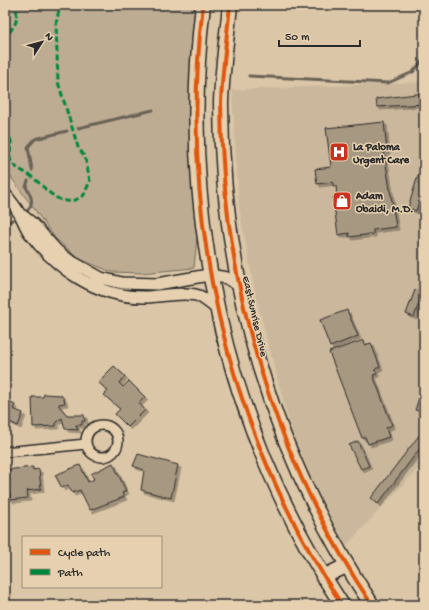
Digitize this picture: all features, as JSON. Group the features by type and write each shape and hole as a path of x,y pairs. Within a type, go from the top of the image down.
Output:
{"main road":[{"path":"203,5 198,49 197,150 200,206 209,275 216,308 235,379 267,466 293,521 323,577 342,605"},
{"name":"East Sunrise Drive","path":"230,5 222,108 226,199 239,286 247,324 276,417 306,490 346,566 372,605"},
{"path":"323,577 346,566"}],"street":[{"path":"5,194 19,213 28,231 44,250 66,271 101,290 123,295 143,297 191,294 200,296 216,308"},
{"path":"19,213 33,224 60,253 101,278 122,283 156,284 209,275 227,278 239,286"},
{"path":"5,452 86,444"}],"shaded area":[{"path":"5,5 203,5 200,206 194,268 141,273 112,272 79,259 55,238 5,169"},
{"path":"424,82 424,462 346,546 316,489 291,430 257,302 239,208 232,90"}],"building":[{"path":"424,93 424,104 377,107 376,99"},
{"path":"384,122 387,151 384,152 396,227 373,230 373,234 349,237 349,233 338,235 333,197 337,197 336,186 333,186 333,182 317,184 315,169 331,167 326,128"},
{"path":"418,175 424,177 424,186 416,211 408,208"},
{"path":"415,290 423,292 414,317 406,314"},
{"path":"347,310 358,336 330,347 320,320"},
{"path":"364,340 365,345 371,343 380,367 375,369 377,374 373,375 392,425 386,428 389,437 368,444 365,437 362,438 329,352"},
{"path":"114,366 125,376 119,383 123,387 129,381 145,397 139,403 145,410 128,427 115,414 120,409 104,395 108,391 98,382"},
{"path":"422,389 424,389 424,412 415,410"},
{"path":"44,394 61,395 65,403 59,404 59,406 67,415 84,415 85,421 82,421 82,425 76,425 78,430 65,429 62,418 56,422 56,426 33,427 32,397 43,397"},
{"path":"5,396 15,405 13,409 23,413 18,426 8,421 5,422"},
{"path":"424,429 424,443 378,504 371,498"},
{"path":"358,441 369,466 361,469 349,445"},
{"path":"138,454 178,465 171,498 141,490 144,470 133,466"},
{"path":"113,463 126,491 122,493 124,497 90,510 80,490 72,493 68,485 62,488 55,475 80,465 88,482 94,479 91,474"},
{"path":"33,467 33,470 39,469 41,489 27,491 28,498 10,500 10,494 5,495 5,470"}],"waterway":[{"path":"249,76 388,83 413,72 424,59"},
{"path":"78,128 153,110"},
{"path":"32,170 28,147 35,139 67,131"},
{"path":"27,211 32,202 31,196 26,187 28,181"},
{"path":"5,224 16,218"}],"marked path":[{"path":"5,40 16,22 17,5"},
{"path":"5,131 11,140 10,159 16,167 30,175 50,193 62,200 76,200 84,195 90,181 85,157 78,147 58,82 56,24 60,5"}],"cycle path":[{"path":"203,5 197,84 198,163 205,241 219,317 240,393 267,466 301,537 342,605"},
{"path":"230,5 223,66 221,103 223,170 231,236 243,301 259,365 281,428 307,489 337,548 372,605"}],"place":[{"name":"La Paloma Urgent Care","path":"339,152"},
{"name":"Adam Obaidi, M.D.","path":"342,201"}]}
